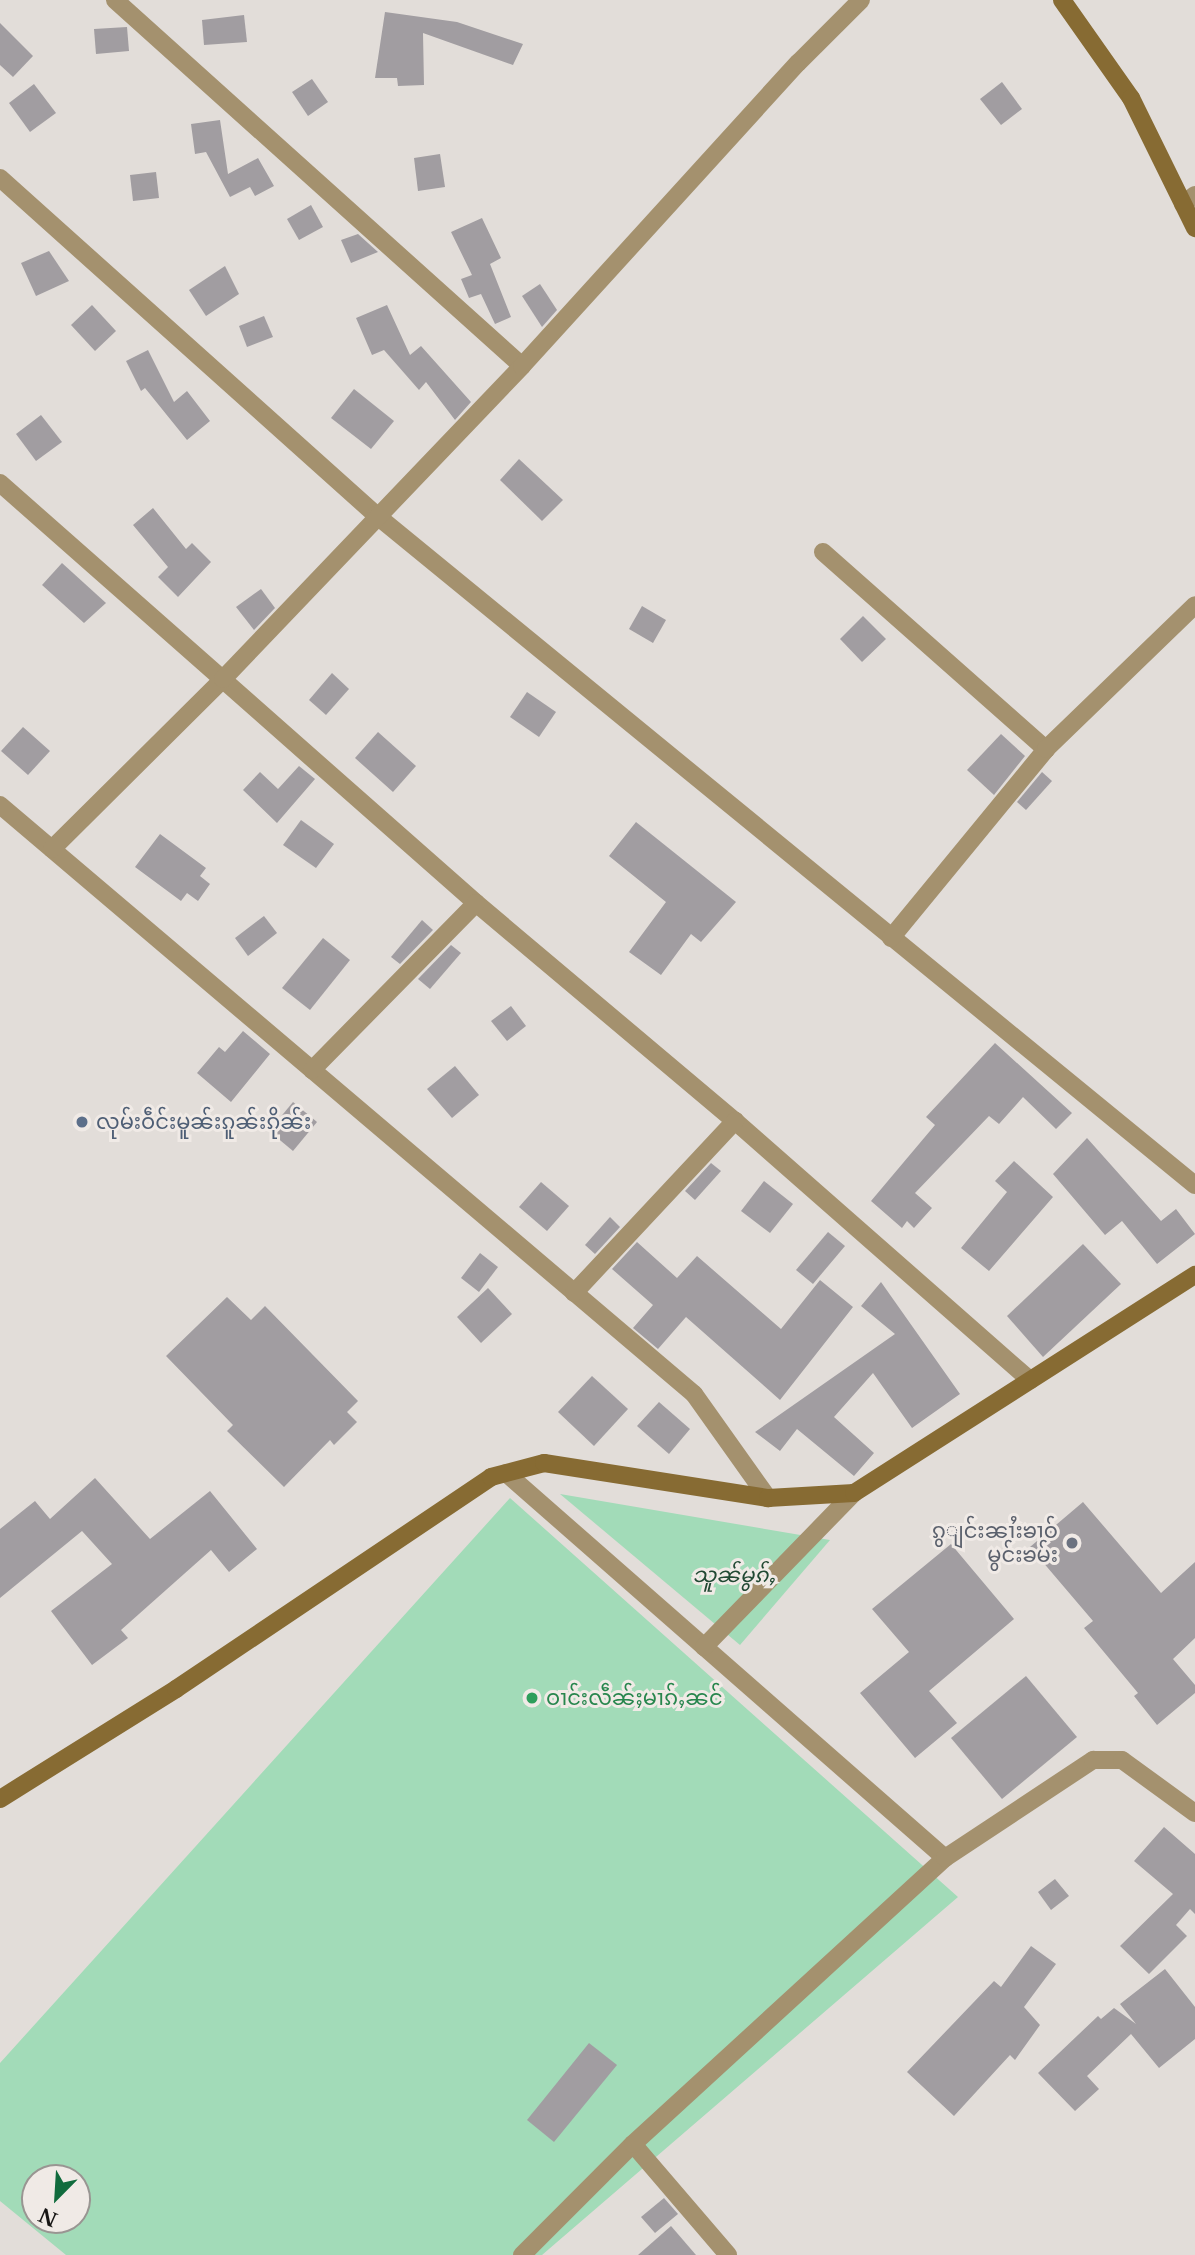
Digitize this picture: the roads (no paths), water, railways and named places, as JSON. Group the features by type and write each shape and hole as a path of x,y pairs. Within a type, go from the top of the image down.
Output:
{"main road":[{"path":"1062,0 1130,98 1189,199 1195,228"},
{"path":"0,1798 176,1689 491,1476 544,1463 768,1498 854,1493 1195,1275"}],"street":[{"path":"115,0 522,366"},
{"path":"52,849 223,679 376,515 522,366 797,63 861,0"},
{"path":"0,178 376,515 1195,1185"},
{"path":"0,483 476,903 735,1121 1030,1380"},
{"path":"823,552 1046,749"},
{"path":"891,938 1046,749 1195,605"},
{"path":"0,805 694,1394 768,1498"},
{"path":"312,1070 476,903"},
{"path":"574,1293 735,1121"},
{"path":"506,1472 945,1858"},
{"path":"704,1647 854,1493"},
{"path":"522,2255 633,2144 945,1858 1093,1760 1122,1760 1195,1813"},
{"path":"633,2144 728,2255"}],"place":[{"name":"လုမ်းဝဵင်းမူၼ်းၵူၼ်းၵိုၼ်း","path":"82,1122"},
{"name":"ၵွျင်းၼၢႆးၶၢဝ် မွင်းၶမ်း","path":"1072,1543"},
{"name":"ဝၢင်းလဵၼ်ႈမၢၵ်ႇၼင်","path":"532,1698"}],"park label":[{"name":"သူၼ်မွၵ်ႇ","path":"734,1575"}]}
